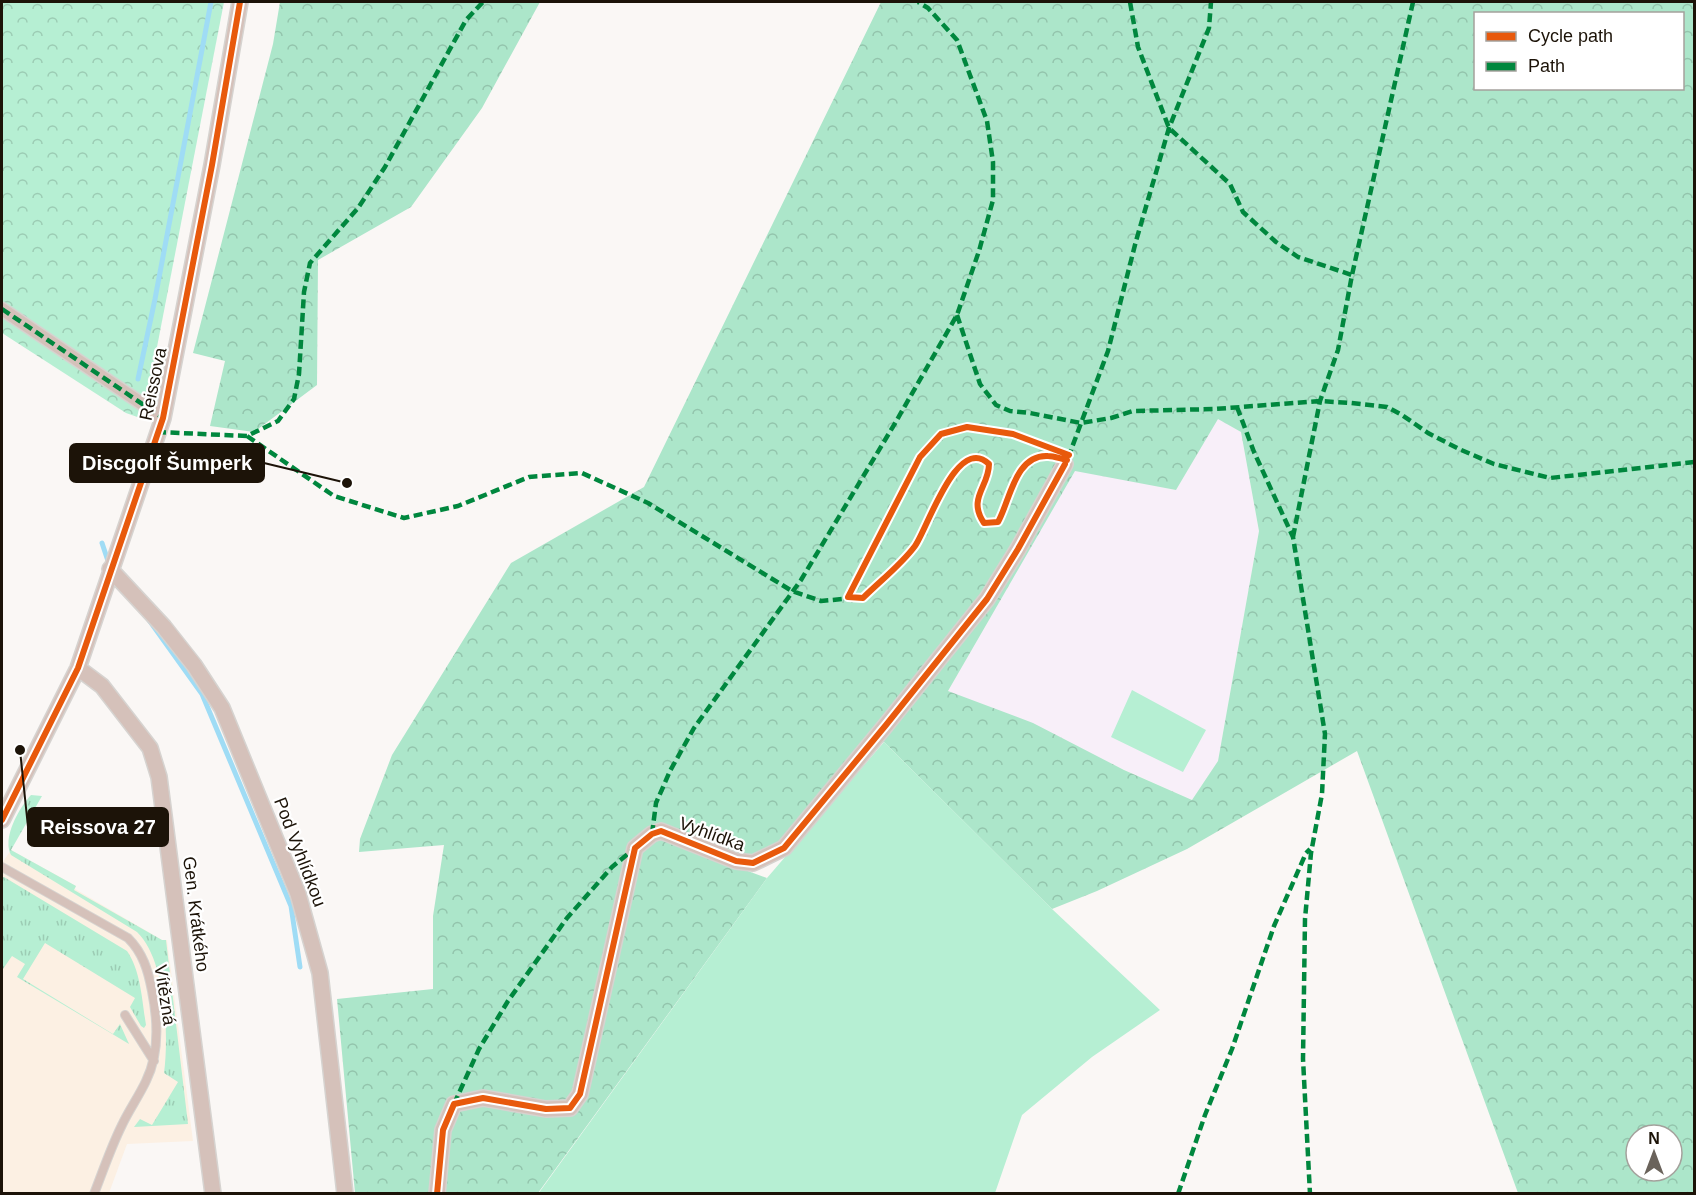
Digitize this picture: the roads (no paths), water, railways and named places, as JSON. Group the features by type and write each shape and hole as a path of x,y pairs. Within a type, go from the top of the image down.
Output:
{"street":[{"name":"Reissova","path":"2,820 78,668 163,418 212,165 240,2"},
{"path":"2,309 163,418"},
{"name":"Vyhlídka","path":"437,1194 443,1130 454,1104 483,1098 546,1109 570,1108 580,1094 635,848 652,834 661,831 736,861 753,863 784,848 987,599 1018,549 1065,464"},
{"name":"Pod Vyhlídkou","path":"110,569 164,627 194,665 222,708 298,894 320,973 345,1194"},
{"name":"Gen. Krátkého","path":"78,668 102,686 150,748 159,777 213,1194"}],"lane":[{"name":"Vítězná","path":"2,867 128,938 137,946 144,958 157,1021 154,1061 147,1080 121,1126 94,1194"},
{"path":"125,1015 154,1061"}],"waterway":[{"path":"138,379 211,2"},
{"path":"102,543 110,567"},
{"path":"149,620 202,694 291,906 300,967"}],"place":[{"name":"Discgolf Šumperk","path":"347,483"},
{"name":"Reissova 27","path":"20,750"}]}
